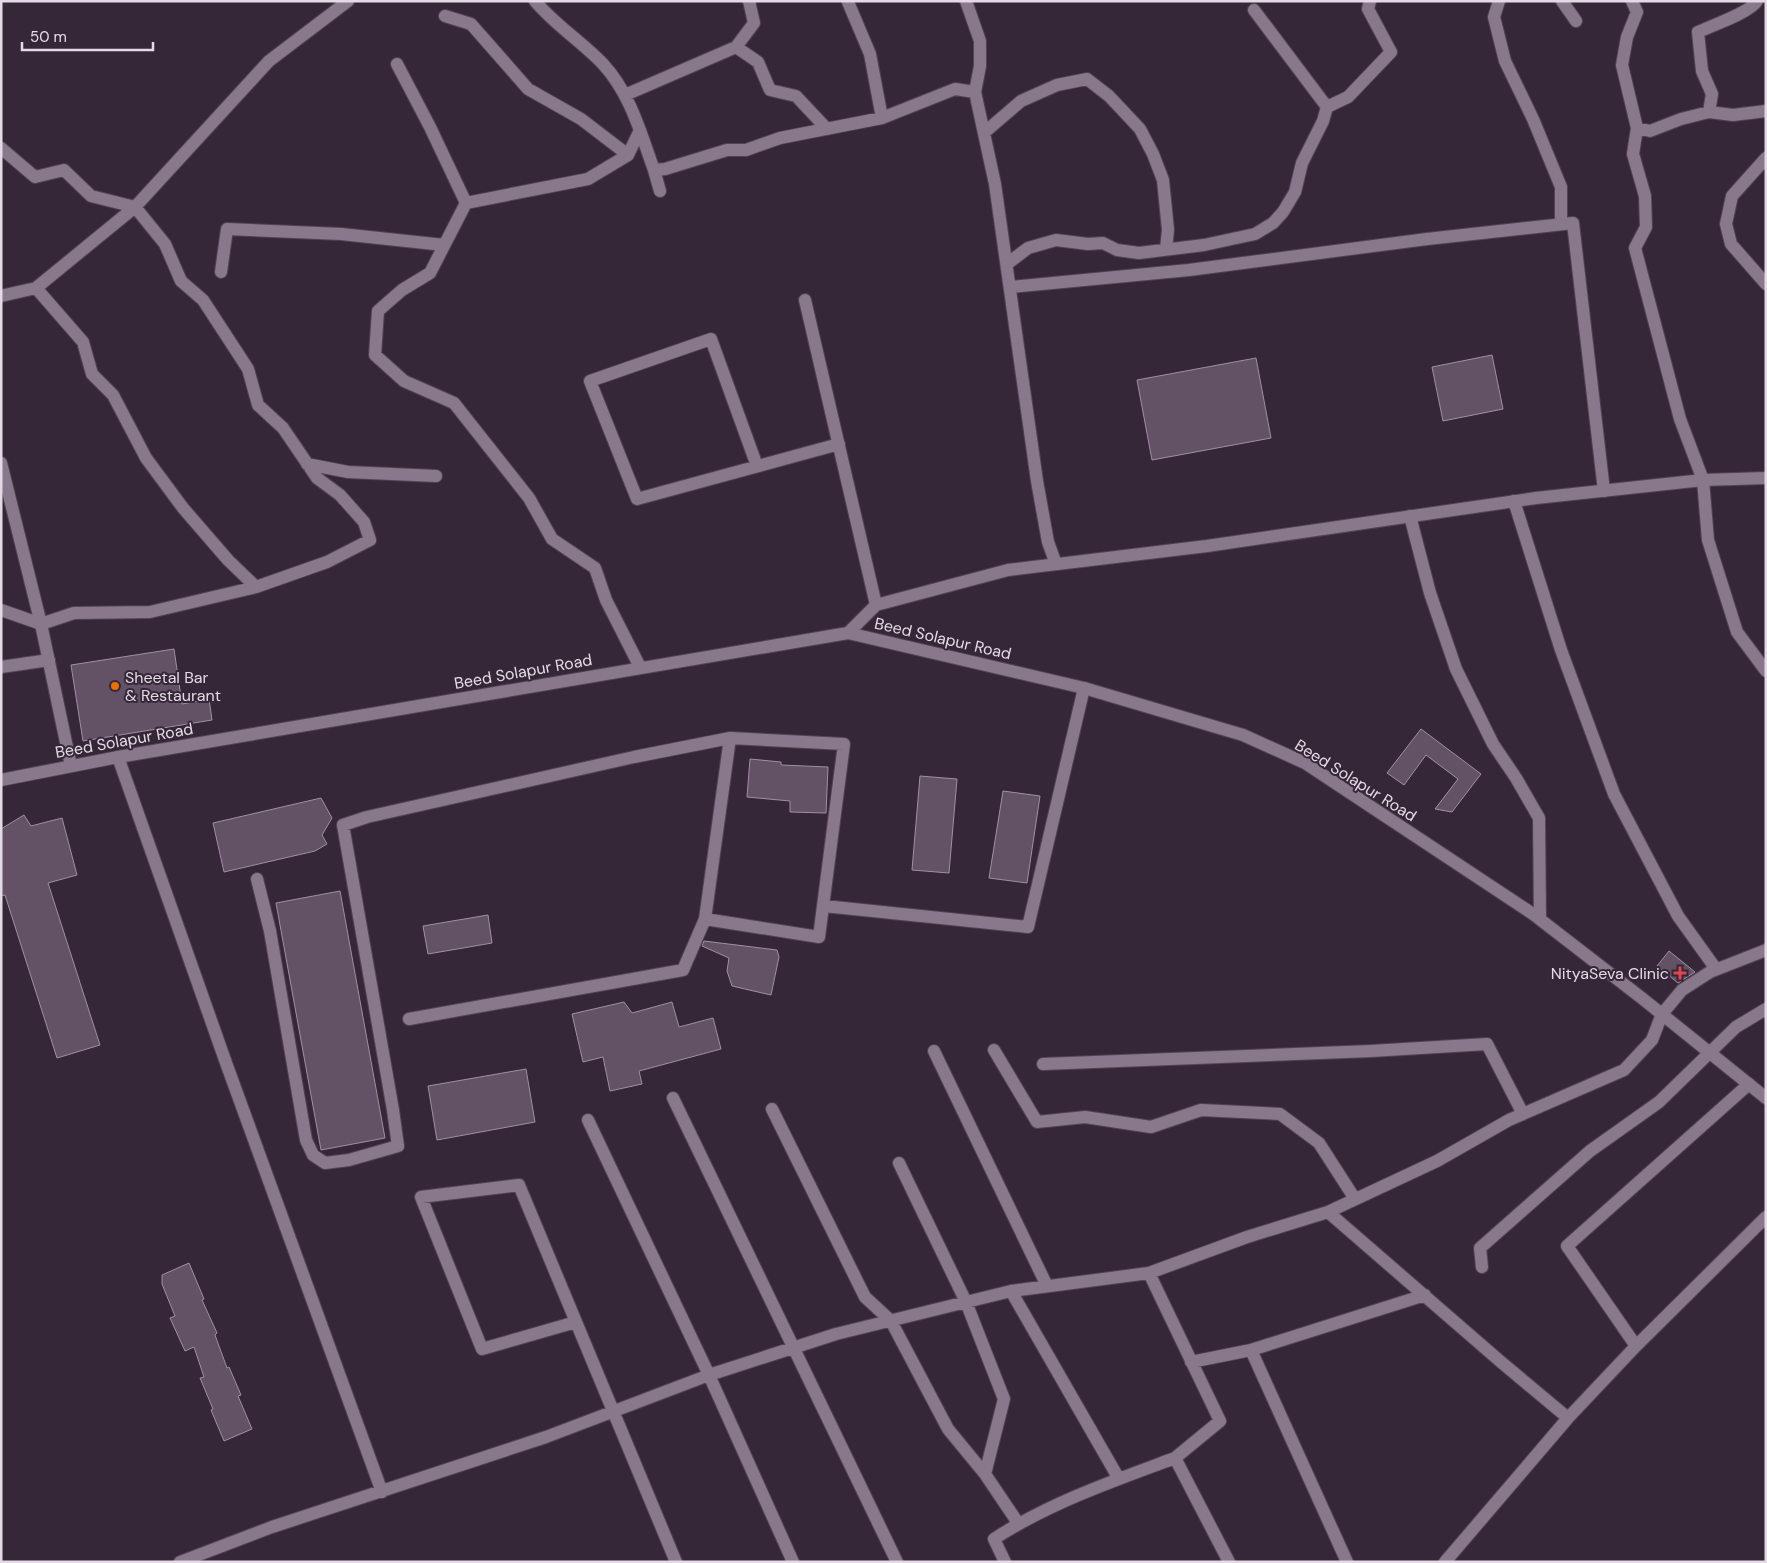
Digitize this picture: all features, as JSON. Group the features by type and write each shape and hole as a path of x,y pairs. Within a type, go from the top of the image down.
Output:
{"street":[{"path":"1,296 36,288 135,207 269,61 348,1"},
{"path":"535,1 604,64 625,95 640,130 660,191"},
{"path":"625,95 736,47 754,24 749,1"},
{"path":"966,1 980,41 980,66 975,92 995,184 1037,480 1048,542 1056,564"},
{"path":"1007,264 1028,248 1056,240 1088,244 1103,243 1117,250 1139,253 1204,244 1255,234 1273,223 1284,212 1295,192 1302,163 1323,121 1327,107 1348,97 1391,52 1368,9 1370,1"},
{"path":"1499,1 1494,17 1505,61 1533,119 1561,187 1561,224"},
{"path":"1562,1 1576,21"},
{"path":"1632,1 1636,12 1622,65 1637,128 1633,154 1645,196 1646,227 1635,248 1680,419 1703,480 1708,540 1737,632 1766,671"},
{"path":"1709,112 1712,94 1702,71 1698,32 1736,16 1755,5 1758,1"},
{"path":"848,2 870,54 882,118"},
{"path":"1254,10 1327,107"},
{"path":"444,16 471,24 528,89 581,119 628,155"},
{"path":"736,47 758,62 770,90 796,96 828,129"},
{"path":"397,64 430,127 466,203"},
{"path":"985,132 1021,102 1057,85 1087,79 1110,96 1135,124 1153,154 1163,180 1168,230 1166,249"},
{"path":"654,170 665,170 727,150 746,150 780,138 882,118 956,89 975,92"},
{"path":"1637,128 1650,132 1680,119 1709,112 1733,115 1766,111"},
{"path":"466,203 588,179 628,155 640,130"},
{"path":"1,148 35,178 64,170 91,196 135,207 165,244 181,280 203,300 248,368 258,405 283,428 317,478 340,495 364,522 370,540 327,562 256,587 150,612 74,613 41,624 1,610"},
{"path":"1766,158 1732,196 1726,224 1731,244 1766,284"},
{"path":"466,203 430,273 402,290 378,311 375,355 404,381 454,403 529,498 552,539 595,568 606,600 640,667"},
{"path":"1010,286 1189,270 1418,240 1573,223 1604,491"},
{"path":"221,272 227,229 341,234 444,245"},
{"path":"36,288 83,342 92,374 113,395 146,458 183,508 228,560 256,587"},
{"path":"805,300 876,605"},
{"path":"757,466 711,339 590,381 637,499 839,444"},
{"path":"1,463 41,624 71,766"},
{"path":"307,464 348,472 436,476"},
{"path":"848,633 876,605 1008,570 1207,546 1514,501 1703,480 1766,478"},
{"path":"1514,501 1560,650 1614,794 1678,916 1716,969"},
{"path":"1410,516 1430,593 1456,669 1493,744 1516,778 1539,818 1540,919"},
{"name":"Beed Solapur Road","path":"1,780 118,757 848,633 1084,688 1243,735 1305,763 1540,919 1766,1098"},
{"path":"1,667 49,660"},
{"path":"824,906 1028,927 1084,688"},
{"path":"409,1019 683,970 705,919 730,738"},
{"path":"257,879 270,931 306,1140 313,1155 325,1163 349,1160 398,1146 343,825 367,817 730,738 844,744 819,937 705,919"},
{"path":"118,757 225,1060 382,1492"},
{"path":"180,1562 272,1528 546,1438 709,1375 793,1347 836,1334 1011,1291 1149,1273 1248,1237 1328,1212 1437,1161 1509,1120 1624,1070 1652,1040 1662,1014 1682,990 1716,969 1766,950"},
{"path":"1482,1266 1480,1248 1590,1151 1659,1102 1736,1028 1766,1009"},
{"path":"1043,1064 1487,1044 1523,1114"},
{"path":"994,1050 1037,1122 1085,1117 1151,1127 1201,1110 1280,1114 1319,1143 1355,1199"},
{"path":"934,1051 1047,1286"},
{"path":"1636,1346 1567,1246 1748,1084"},
{"path":"673,1098 897,1562"},
{"path":"772,1109 865,1297 891,1321 948,1429 986,1474 1018,1523"},
{"path":"588,1120 709,1375 793,1562"},
{"path":"898,1164 966,1302 1004,1399 986,1474"},
{"path":"576,1322 482,1349 421,1197 519,1185 676,1562"},
{"path":"1328,1212 1568,1418"},
{"path":"1444,1562 1568,1418 1636,1346 1766,1217"},
{"path":"1005,1562 994,1538 1018,1523 1096,1488 1175,1458 1220,1421 1149,1273"},
{"path":"1011,1291 1119,1479"},
{"path":"1191,1362 1251,1350 1426,1295"},
{"path":"1251,1350 1347,1562"},
{"path":"1175,1458 1229,1562"}],"building":[{"path":"1492,355 1503,409 1443,421 1432,367"},
{"path":"1256,358 1271,438 1152,460 1137,380"},
{"path":"174,649 182,704 209,699 212,720 83,741 71,665"},
{"path":"1421,729 1481,774 1452,812 1435,809 1458,779 1426,755 1404,785 1387,773"},
{"path":"750,759 781,762 781,765 828,767 826,813 790,812 790,801 747,797"},
{"path":"920,776 957,779 949,873 912,870"},
{"path":"1003,791 1040,796 1027,883 989,878"},
{"path":"321,798 332,818 322,835 327,844 315,851 224,872 213,823"},
{"path":"24,815 31,826 62,818 77,875 48,883 100,1045 57,1058 5,895 1,896 1,829"},
{"path":"340,891 385,1138 321,1150 276,903"},
{"path":"488,915 492,943 428,954 423,926"},
{"path":"704,941 777,950 779,957 771,995 732,986 727,971 729,958 702,946"},
{"path":"1669,951 1695,972 1678,983 1657,966"},
{"path":"624,1002 632,1013 672,1002 679,1027 713,1018 721,1049 639,1071 642,1084 610,1091 603,1057 583,1062 572,1014"},
{"path":"526,1069 535,1122 437,1140 428,1086"},
{"path":"189,1263 204,1299 202,1300 217,1333 215,1335 227,1368 229,1367 241,1395 238,1396 252,1429 224,1441 200,1378 204,1377 194,1347 185,1351 170,1318 175,1316 162,1284 162,1275"}],"place":[{"name":"Sheetal Bar & Restaurant","path":"115,686"},
{"name":"NityaSeva Clinic","path":"1680,973"}]}
